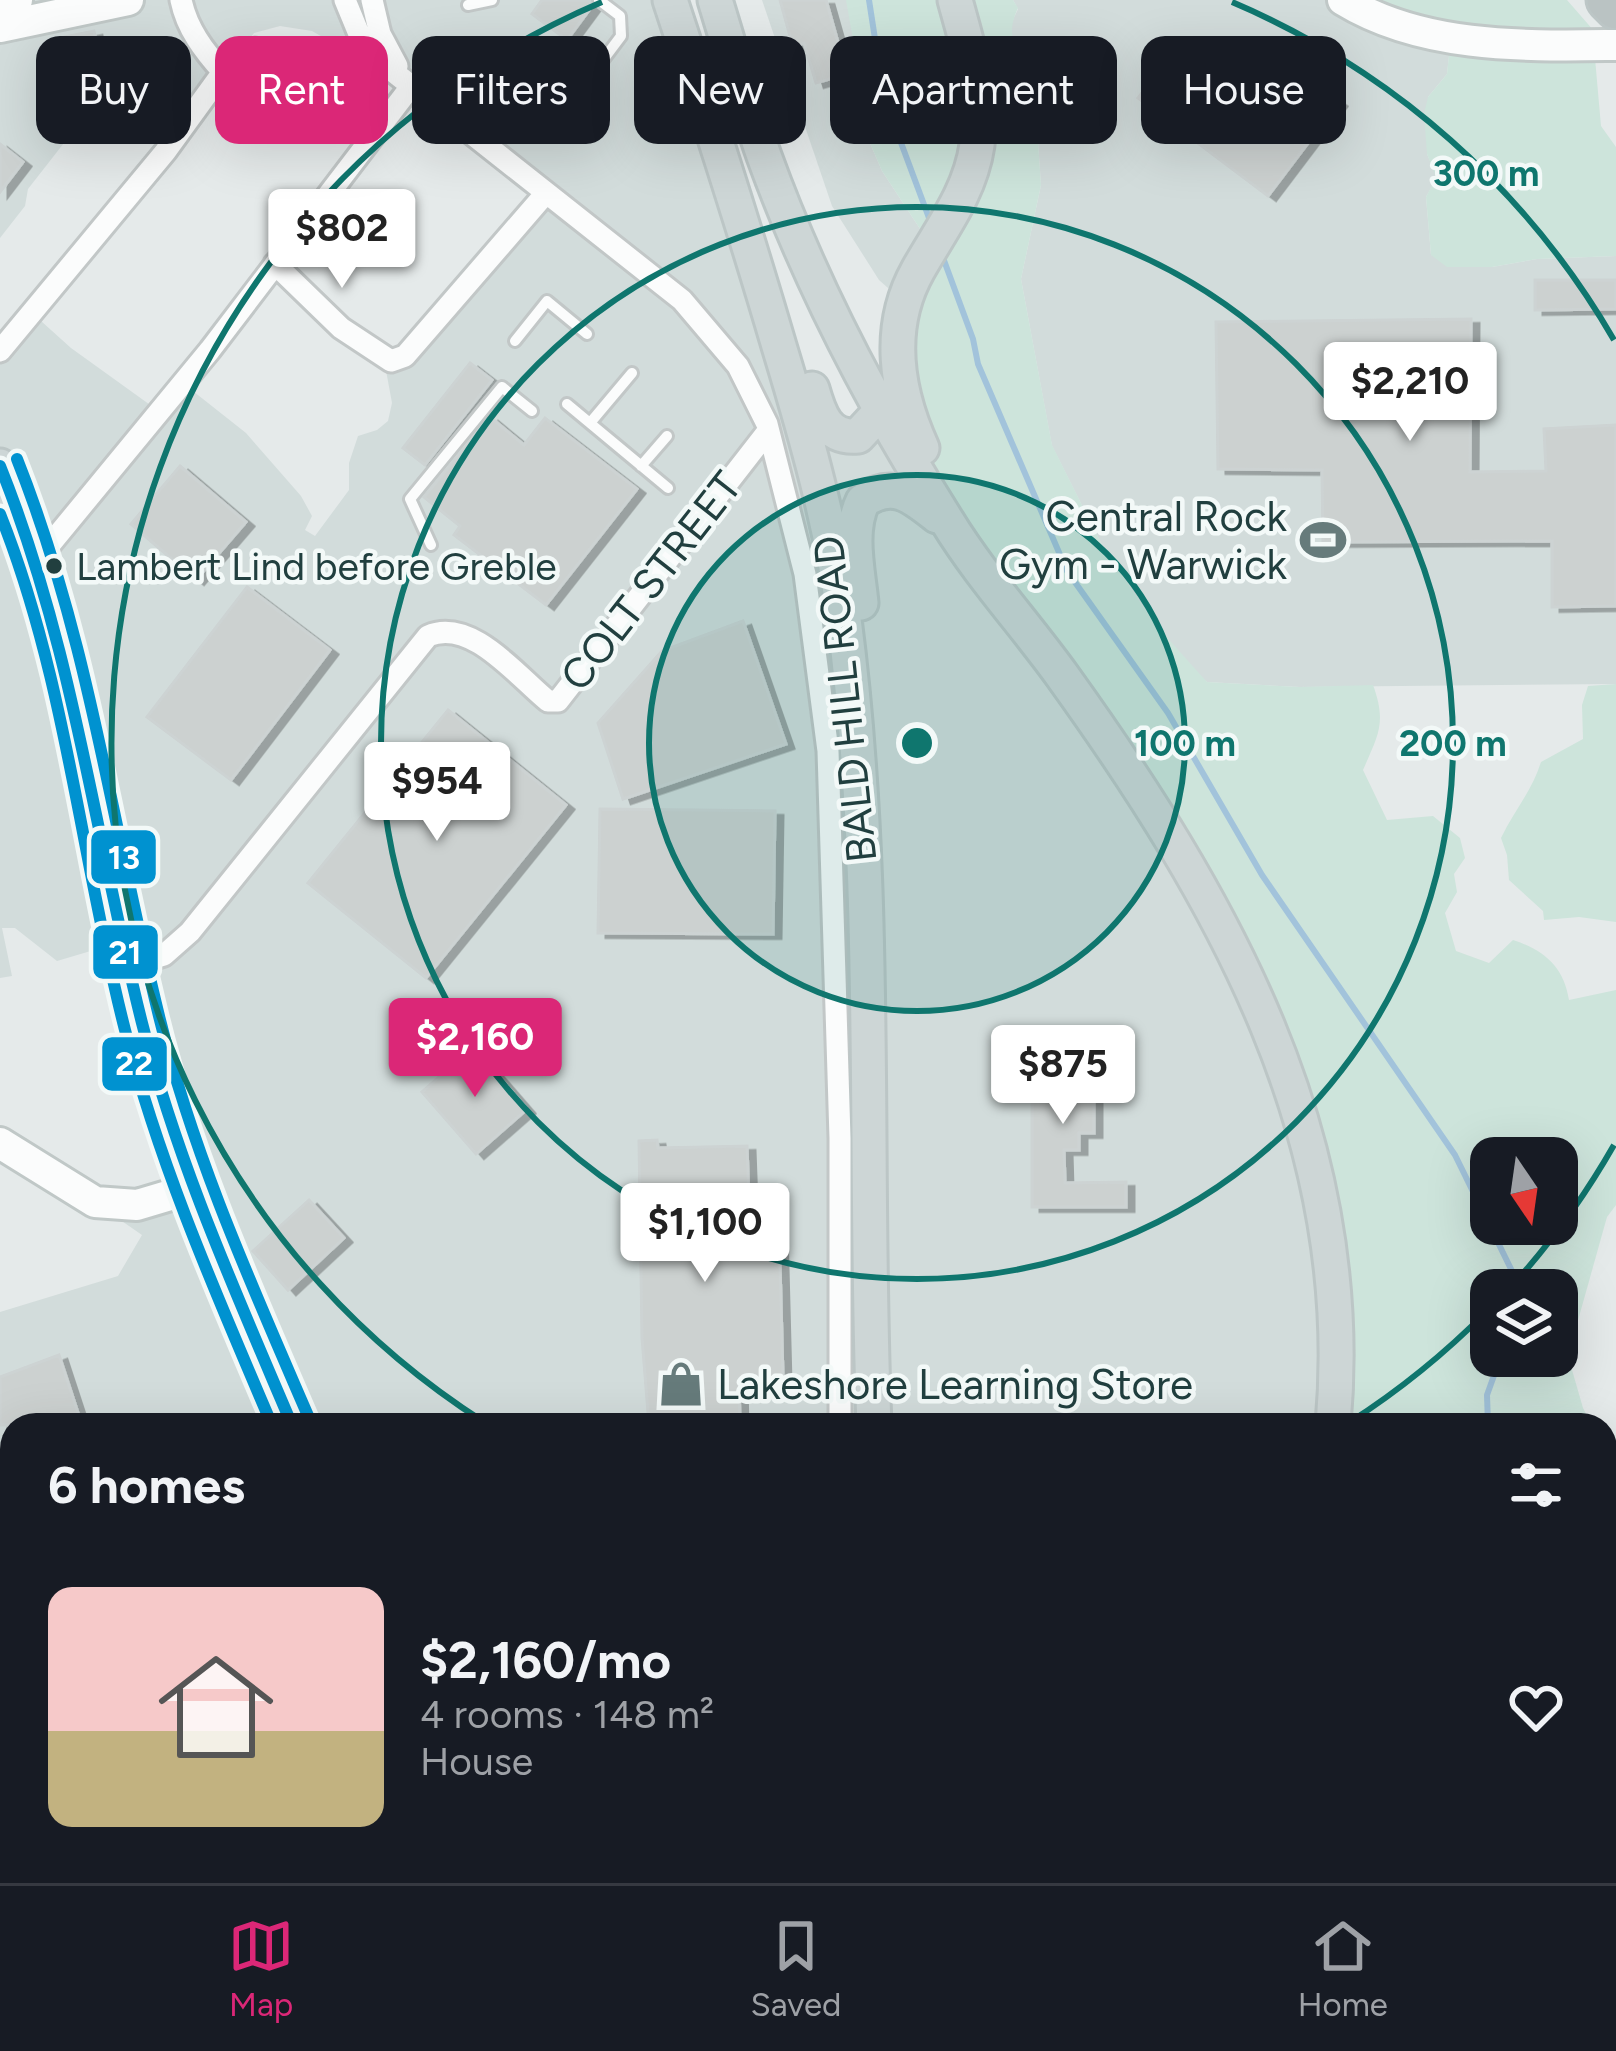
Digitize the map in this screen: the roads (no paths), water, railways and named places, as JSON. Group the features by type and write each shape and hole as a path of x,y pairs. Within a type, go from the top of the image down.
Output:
{"highway":[{"path":"1607,0 1616,9"}],"main road":[{"path":"660,0 676,36"},
{"name":"BALD HILL ROAD","path":"670,0 682,36"},
{"path":"715,0 765,158 846,343 882,410 949,526 1062,676 1164,828 1221,923 1271,1026 1313,1163 1328,1246 1335,1413"},
{"path":"955,0 979,94 977,147 968,183 910,288 899,318 897,353 912,426 974,558"},
{"name":"BALD HILL ROAD","path":"717,144 814,464 844,615 861,779 867,904 855,1136"},
{"path":"744,227 798,339 814,398 828,428 840,436 858,436 882,410"},
{"path":"0,466 38,559 60,642 142,1027 194,1188 287,1413"},
{"path":"867,904 869,793 856,554 858,511 878,491 899,490 949,526"},
{"path":"855,1136 873,1413"}],"street":[{"path":"0,4 16,0"},
{"path":"0,27 73,6 128,0"},
{"path":"181,0 189,25 215,63"},
{"path":"345,0 369,48 412,85"},
{"path":"372,0 387,49 412,85"},
{"path":"1343,0 1369,16 1410,31 1509,45 1616,46"},
{"path":"0,351 165,152 215,83"},
{"path":"38,559 210,350 412,85"},
{"path":"485,144 668,288 712,331 737,366 768,431 805,574 828,751 855,1136"},
{"path":"275,264 310,302 355,339 383,359 397,359 439,320 546,194"},
{"name":"COLT STREET","path":"128,966 164,955 190,932 422,640 444,630 471,638 548,701 558,701 768,431"},
{"name":"BALD HILL ROAD","path":"841,1413 855,1136"},
{"path":"0,1143 95,1202 136,1205 194,1188"}],"lane":[{"path":"468,5 492,0"},
{"path":"598,0 620,16 621,36 610,51"},
{"path":"515,341 548,302 587,334"},
{"path":"590,423 632,373"},
{"path":"431,545 410,499 502,387 532,411"},
{"path":"567,404 668,488"},
{"path":"641,466 667,436"}],"waterway":[{"path":"869,0 884,97 932,226"},
{"path":"942,255 978,364 1067,571 1168,713 1262,875 1455,1155 1511,1269"},
{"path":"1488,1413 1493,1377"}],"place":[{"name":"Central Rock Gym - Warwick","path":"1323,540"},
{"name":"Lambert Lind before Greble","path":"54,566"},
{"name":"Lakeshore Learning Store","path":"681,1384"}]}
